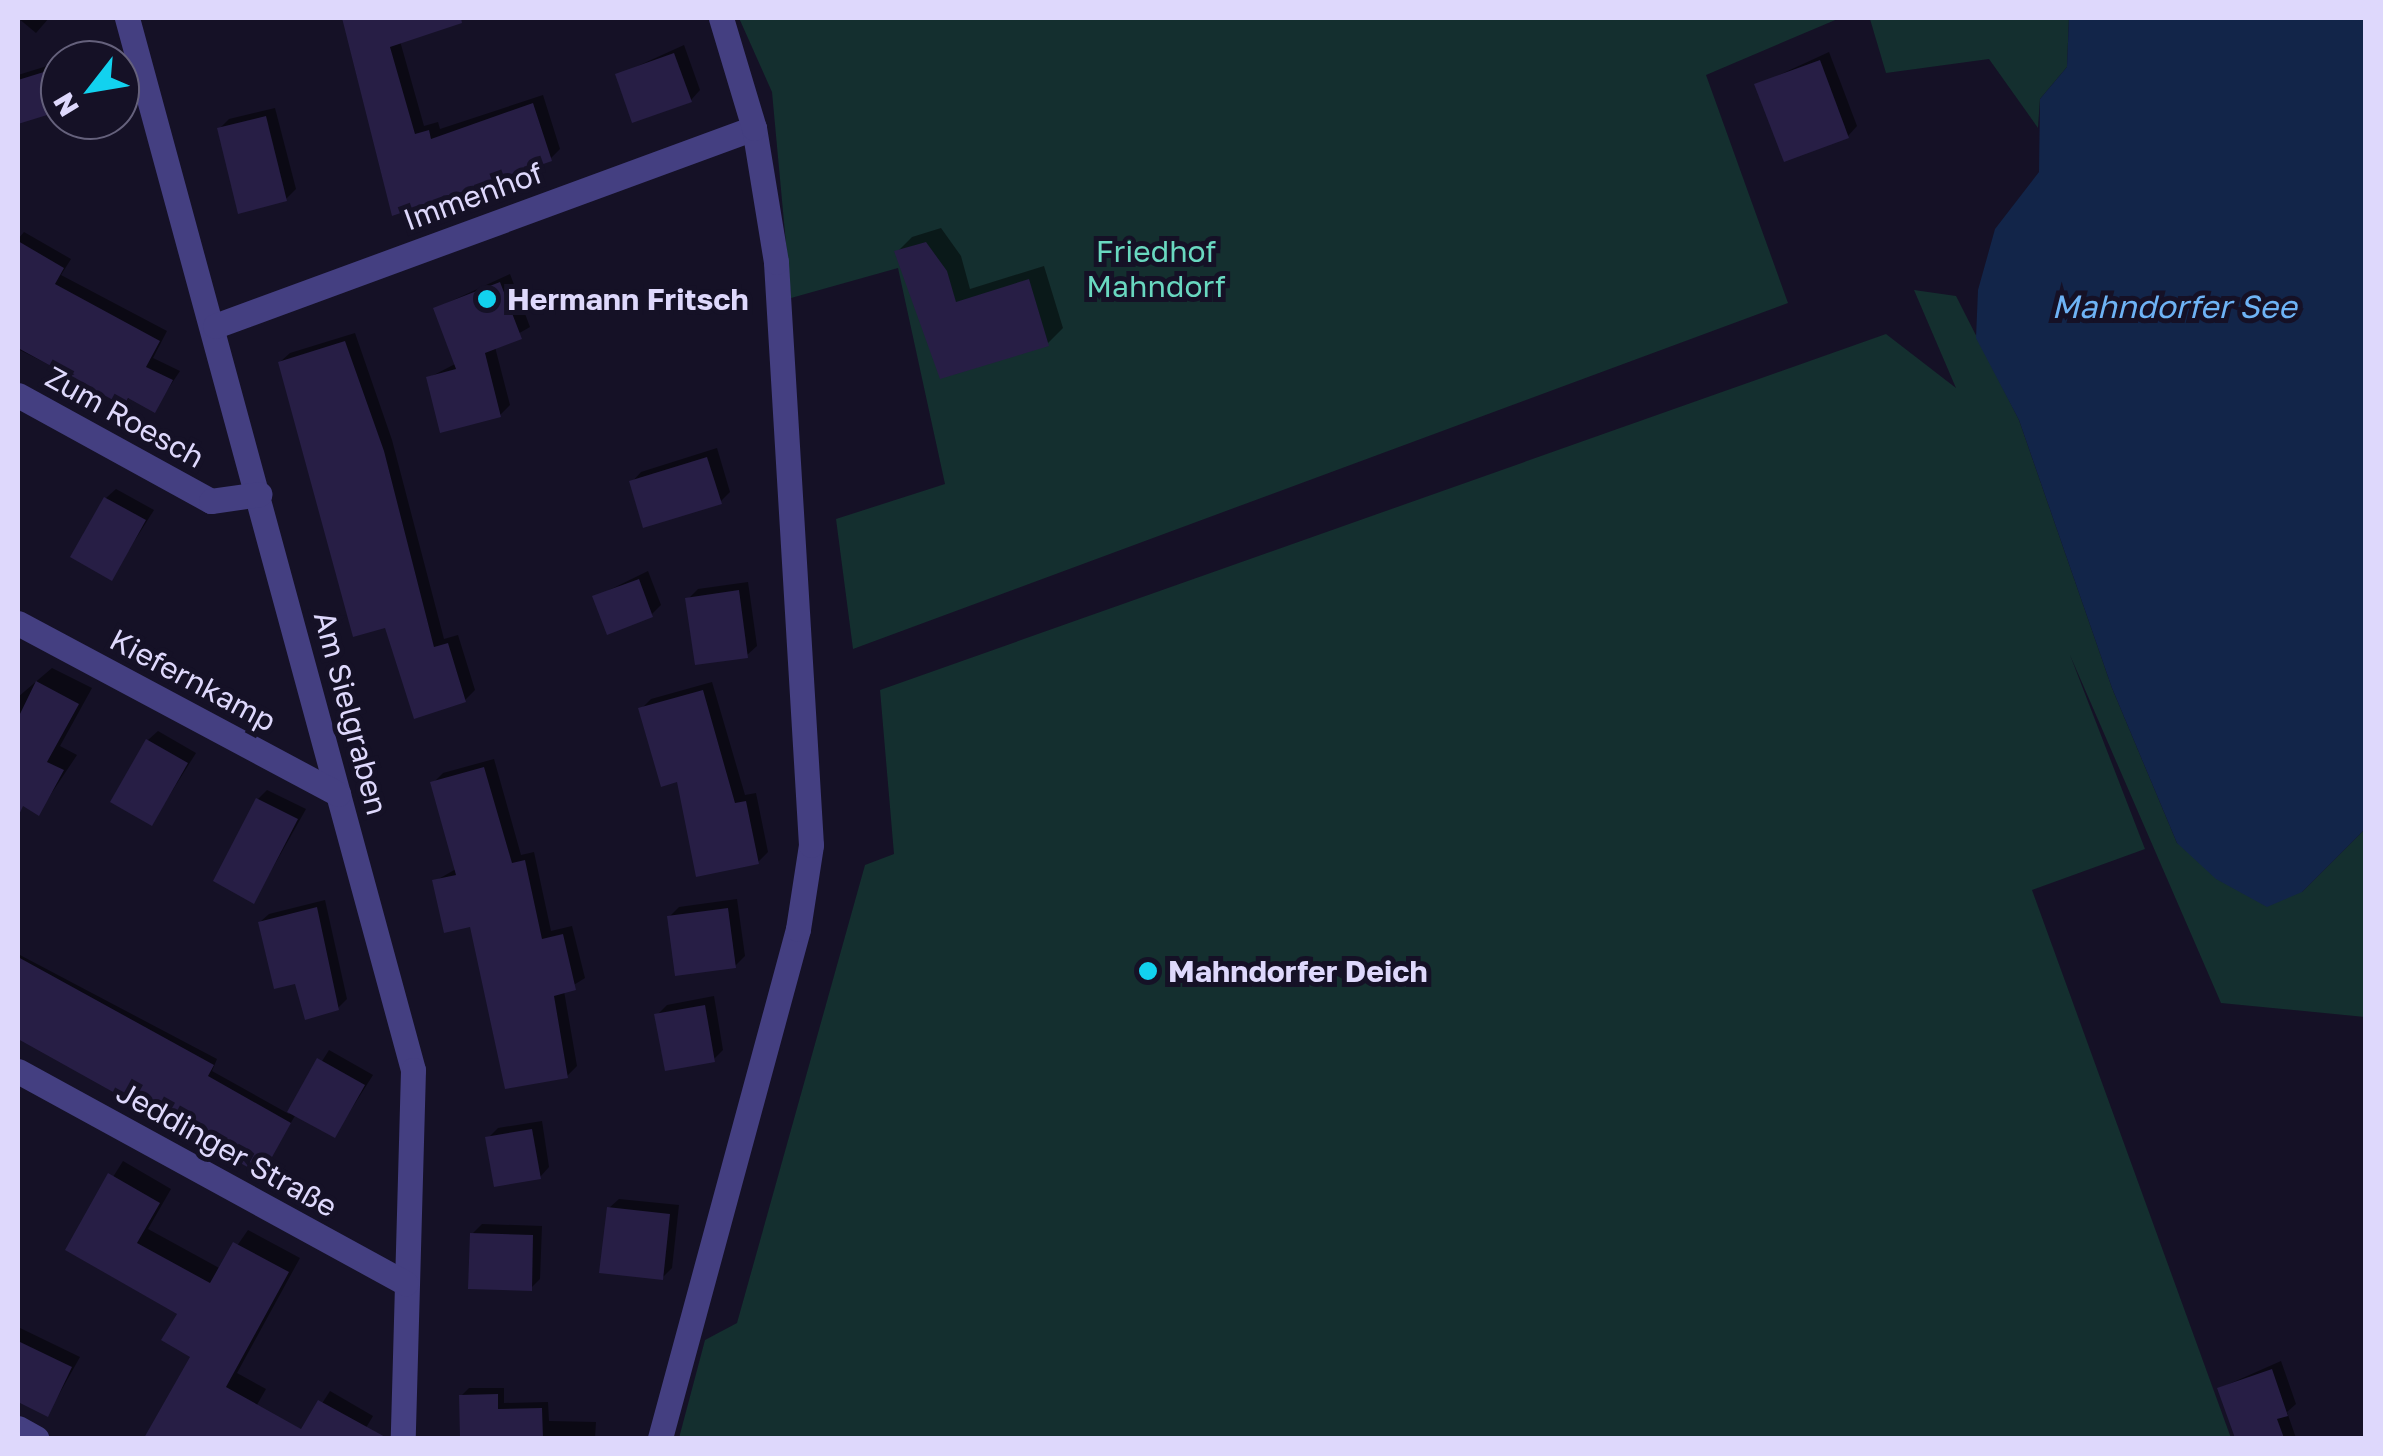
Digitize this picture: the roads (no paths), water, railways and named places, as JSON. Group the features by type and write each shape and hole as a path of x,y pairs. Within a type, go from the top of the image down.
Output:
{"street":[{"name":"Am Sielgraben","path":"127,18 215,326 413,1070 403,1438"},
{"path":"660,1438 798,929 811,845 776,262 754,128 720,18"},
{"name":"Immenhof","path":"215,326 754,128"},
{"name":"Zum Roesch","path":"18,395 211,501 260,494"},
{"name":"Kiefernkamp","path":"18,623 338,794"},
{"name":"Jeddinger Straße","path":"18,1071 406,1283"},
{"path":"18,1428 36,1438"}],"water":[{"name":"Mahndorfer See","path":"2069,18 2365,18 2365,829 2302,892 2267,907 2216,879 2177,843 2112,688 2019,420 1976,338 1978,290 1995,229 2039,172 2040,99 2067,67"}],"place":[{"name":"Hermann Fritsch","path":"487,299"},
{"name":"Mahndorfer Deich","path":"1148,971"}],"park label":[{"name":"Friedhof Mahndorf","path":"1156,268"}]}
